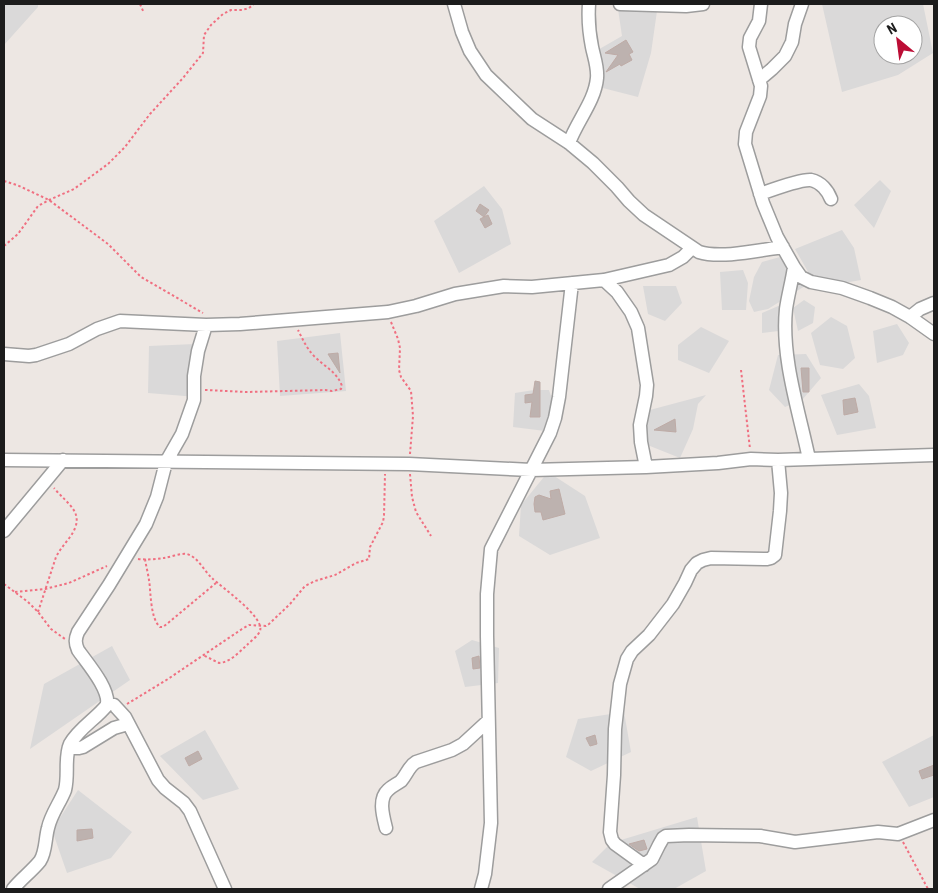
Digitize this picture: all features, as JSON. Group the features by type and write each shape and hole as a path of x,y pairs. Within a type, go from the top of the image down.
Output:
{"street":[{"path":"454,4 470,51 486,75 532,119 569,143 594,163 629,201 644,214 692,248 707,255 731,254 783,247"},
{"path":"569,143 572,132 592,98 597,78 588,20 589,4"},
{"path":"620,4 686,6 703,4"},
{"path":"761,4 759,21 750,38 748,47 761,86 760,96 746,132 745,144 760,194 774,231 801,277 858,293 892,307 934,334"},
{"path":"759,80 785,56 792,42 795,24 802,4"},
{"path":"760,194 794,183 811,180 824,187 831,199"},
{"path":"4,354 36,355 68,344 98,329 120,321 206,320 240,324 294,320 388,312 455,294 504,286 532,287 604,280 670,265 683,257 692,248"},
{"path":"794,267 786,309 786,340 789,368 809,459"},
{"path":"604,280 617,292 631,312 638,328 647,385 640,425 640,442 646,467"},
{"path":"481,889 485,874 491,823 487,594 491,549 550,433 555,418 572,283"},
{"path":"910,317 920,309 934,303"},
{"path":"13,889 40,860 43,854 51,816 65,789 68,768 67,753 74,738 104,709 108,701 104,689 78,650 75,639 146,524 157,497 166,462 182,434 194,400 194,376 206,320"},
{"path":"4,460 409,464 531,470 646,467 752,459 778,460 934,455"},
{"path":"4,532 63,460"},
{"path":"644,865 615,844 610,832 615,729 620,684 627,659 673,604 697,563 711,558 767,559 775,555 781,493 778,460"},
{"path":"107,703 114,705 125,717 158,780 184,803 190,811 225,889"},
{"path":"386,828 383,817 382,798 389,789 401,781 416,762 464,744 488,721"},
{"path":"69,748 83,747 114,728 128,724"},
{"path":"609,889 652,859 663,838 666,836 760,836 795,842 878,832 898,834 934,820"}],"path":[{"path":"140,4 144,13"},
{"path":"4,246 18,234 38,206 74,189 108,164 125,147 150,114 198,60 203,53 204,35 223,14 231,10 249,8 254,4"},
{"path":"4,182 17,185 49,200 108,244 141,277 206,320"},
{"path":"388,312 400,348 399,370 401,377 411,391 413,416 409,464 412,497 416,512 431,536"},
{"path":"195,389 247,392 332,391 340,389 342,386 340,380 310,352 294,320"},
{"path":"741,370 752,459"},
{"path":"119,710 242,629 250,625 266,626 290,604 305,586 335,575 358,562 369,559 370,547 378,533 384,516 385,464"},
{"path":"38,612 60,548 70,538 76,526 77,516 74,510 47,480"},
{"path":"16,592 45,589 69,583 126,558 163,558 188,554 195,559 210,577 240,601 260,625 260,631 255,637 239,653 228,660 219,663 203,655"},
{"path":"145,559 153,614 157,625 160,627 173,620 217,582"},
{"path":"4,584 16,592 38,612 51,628 78,650"},
{"path":"898,834 928,889"}],"shaded area":[{"path":"4,4 38,4 38,7 4,45"},
{"path":"822,4 923,4 933,53 923,59 923,15 873,15 873,65 914,65 898,75 842,92"},
{"path":"618,9 657,11 651,53 638,97 591,85 589,55 622,36"},
{"path":"880,180 891,191 874,228 854,205"},
{"path":"484,186 502,209 511,244 459,273 434,221"},
{"path":"842,230 854,248 861,280 838,284 811,277 795,249"},
{"path":"780,257 796,269 805,286 768,309 754,312 749,301 754,277 762,262"},
{"path":"743,270 748,283 746,310 722,310 720,272"},
{"path":"643,286 676,286 682,303 665,321 648,314"},
{"path":"804,300 815,307 813,323 798,331 793,308"},
{"path":"790,301 787,330 762,333 762,313"},
{"path":"831,317 847,326 855,358 843,369 820,365 811,333"},
{"path":"897,324 909,343 903,355 877,363 873,331"},
{"path":"701,327 729,341 709,373 678,360 678,345"},
{"path":"340,333 346,391 280,396 277,341"},
{"path":"195,344 197,397 148,393 149,346"},
{"path":"806,354 821,378 802,400 785,407 769,390 778,355"},
{"path":"859,384 869,396 876,428 837,435 821,395"},
{"path":"549,390 553,402 545,431 513,427 515,393"},
{"path":"706,395 698,404 693,429 680,458 645,444 646,411"},
{"path":"548,472 585,496 600,538 550,555 519,536 521,505"},
{"path":"472,640 499,648 498,683 465,687 455,651"},
{"path":"112,646 130,680 30,749 44,684"},
{"path":"624,712 631,752 591,771 566,757 578,719"},
{"path":"205,730 239,789 203,800 160,756"},
{"path":"934,735 934,797 909,807 882,762"},
{"path":"78,790 132,832 111,858 67,873 52,830"},
{"path":"697,817 706,871 674,889 640,889 592,862 611,843"}],"building":[{"path":"626,40 633,52 629,54 632,60 606,72 618,55 605,53"},
{"path":"480,204 489,210 484,217 476,211"},
{"path":"488,215 492,224 485,228 480,219"},
{"path":"338,353 340,373 328,354"},
{"path":"801,368 809,368 809,392 803,392"},
{"path":"535,381 540,382 540,417 530,417 532,402 525,403 525,395 533,394"},
{"path":"855,398 858,412 844,415 843,400"},
{"path":"675,419 676,432 654,430"},
{"path":"559,489 565,514 543,520 541,512 535,512 535,497 539,495 551,499 550,491"},
{"path":"479,656 480,668 473,669 472,658"},
{"path":"595,735 597,744 590,746 586,738"},
{"path":"198,751 202,759 189,766 185,758"},
{"path":"934,765 934,775 922,779 919,771"},
{"path":"92,829 93,838 77,841 77,830"},
{"path":"644,840 647,849 639,851 629,844"}]}
